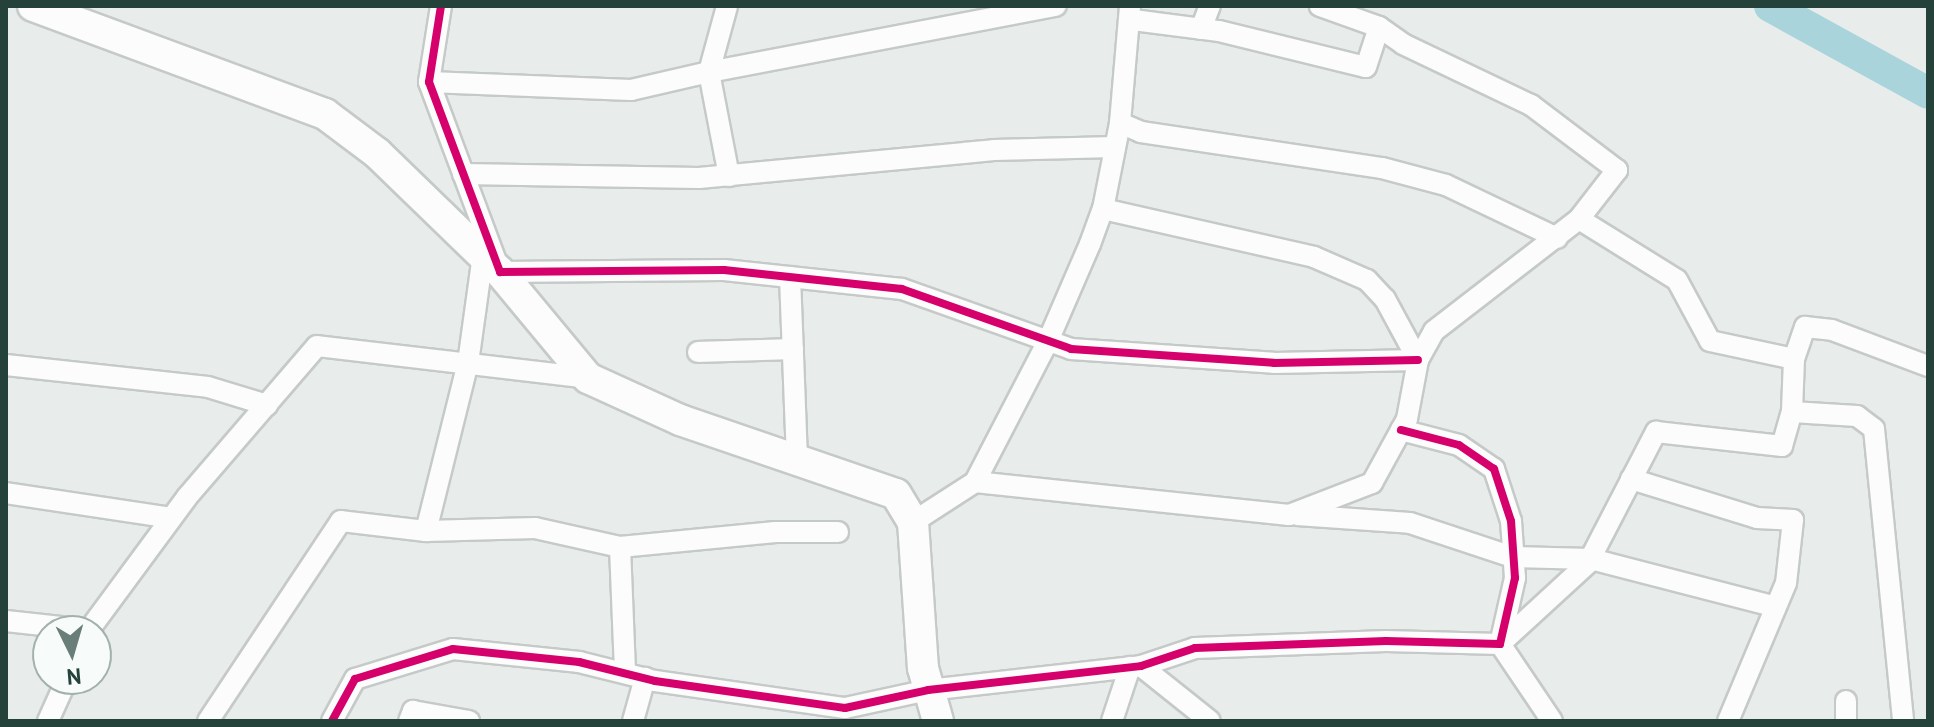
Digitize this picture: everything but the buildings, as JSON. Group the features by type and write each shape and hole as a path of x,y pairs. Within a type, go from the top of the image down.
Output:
{"main road":[{"path":"33,6 325,114 377,153 491,263 588,378 680,420 896,494 913,522 928,690 938,721"}],"street":[{"path":"426,531 491,263 429,82 441,6"},
{"path":"727,6 709,72 729,176"},
{"path":"429,82 631,90 709,72 1056,6"},
{"path":"1201,29 1210,6"},
{"path":"1289,515 1372,483 1401,430 1418,360 1434,331 1579,219 1617,170 1531,105 1403,44 1379,27 1320,6"},
{"path":"913,522 975,482 1048,341 1103,209 1120,123 1132,13 1366,67 1379,27"},
{"path":"1120,123 1141,132 1382,168 1446,185 1557,238"},
{"path":"463,174 729,176 994,150 1115,147"},
{"path":"1103,209 1314,257 1367,280 1385,299 1418,360"},
{"path":"1579,219 1677,280 1710,341 1794,359"},
{"path":"491,263 724,270 902,289 1071,349 1274,363 1418,360"},
{"path":"790,277 797,460"},
{"path":"332,721 355,679 453,649 579,662 635,676 845,708 928,690 1135,667 1195,648 1386,641 1500,644 1591,559 1656,432 1782,446 1792,412 1794,359 1799,333 1805,327 1832,330 1928,366"},
{"path":"99,615 171,518 317,346 588,378"},
{"path":"698,352 793,349"},
{"path":"6,365 208,387 267,405"},
{"path":"1792,412 1857,416 1874,429 1903,721"},
{"path":"1401,430 1459,445 1494,469 1511,521 1515,578 1500,644 1552,721"},
{"path":"1631,479 1757,518 1793,520 1786,583 1773,606 1728,721"},
{"path":"975,482 1289,515 1410,523 1513,557 1591,559 1773,606"},
{"path":"6,493 171,518"},
{"path":"208,721 341,521 426,531 535,528 620,547 775,532 838,532"},
{"path":"620,547 635,676 633,721"},
{"path":"6,621 32,624"},
{"path":"1112,721 1135,667"},
{"path":"1135,667 1210,721"},
{"path":"48,721 60,695"},
{"path":"409,721 413,711 469,721"}],"waterway":[{"path":"1770,6 1928,93"}],"cycle path":[{"path":"441,6 429,82 500,272 724,270 902,289 1071,349 1274,363 1418,360"},
{"path":"332,721 355,679 453,649 579,662 655,681 845,708 928,690 1141,666 1195,648 1386,641 1500,644 1515,578 1511,521 1494,469 1459,445 1401,430"}]}
